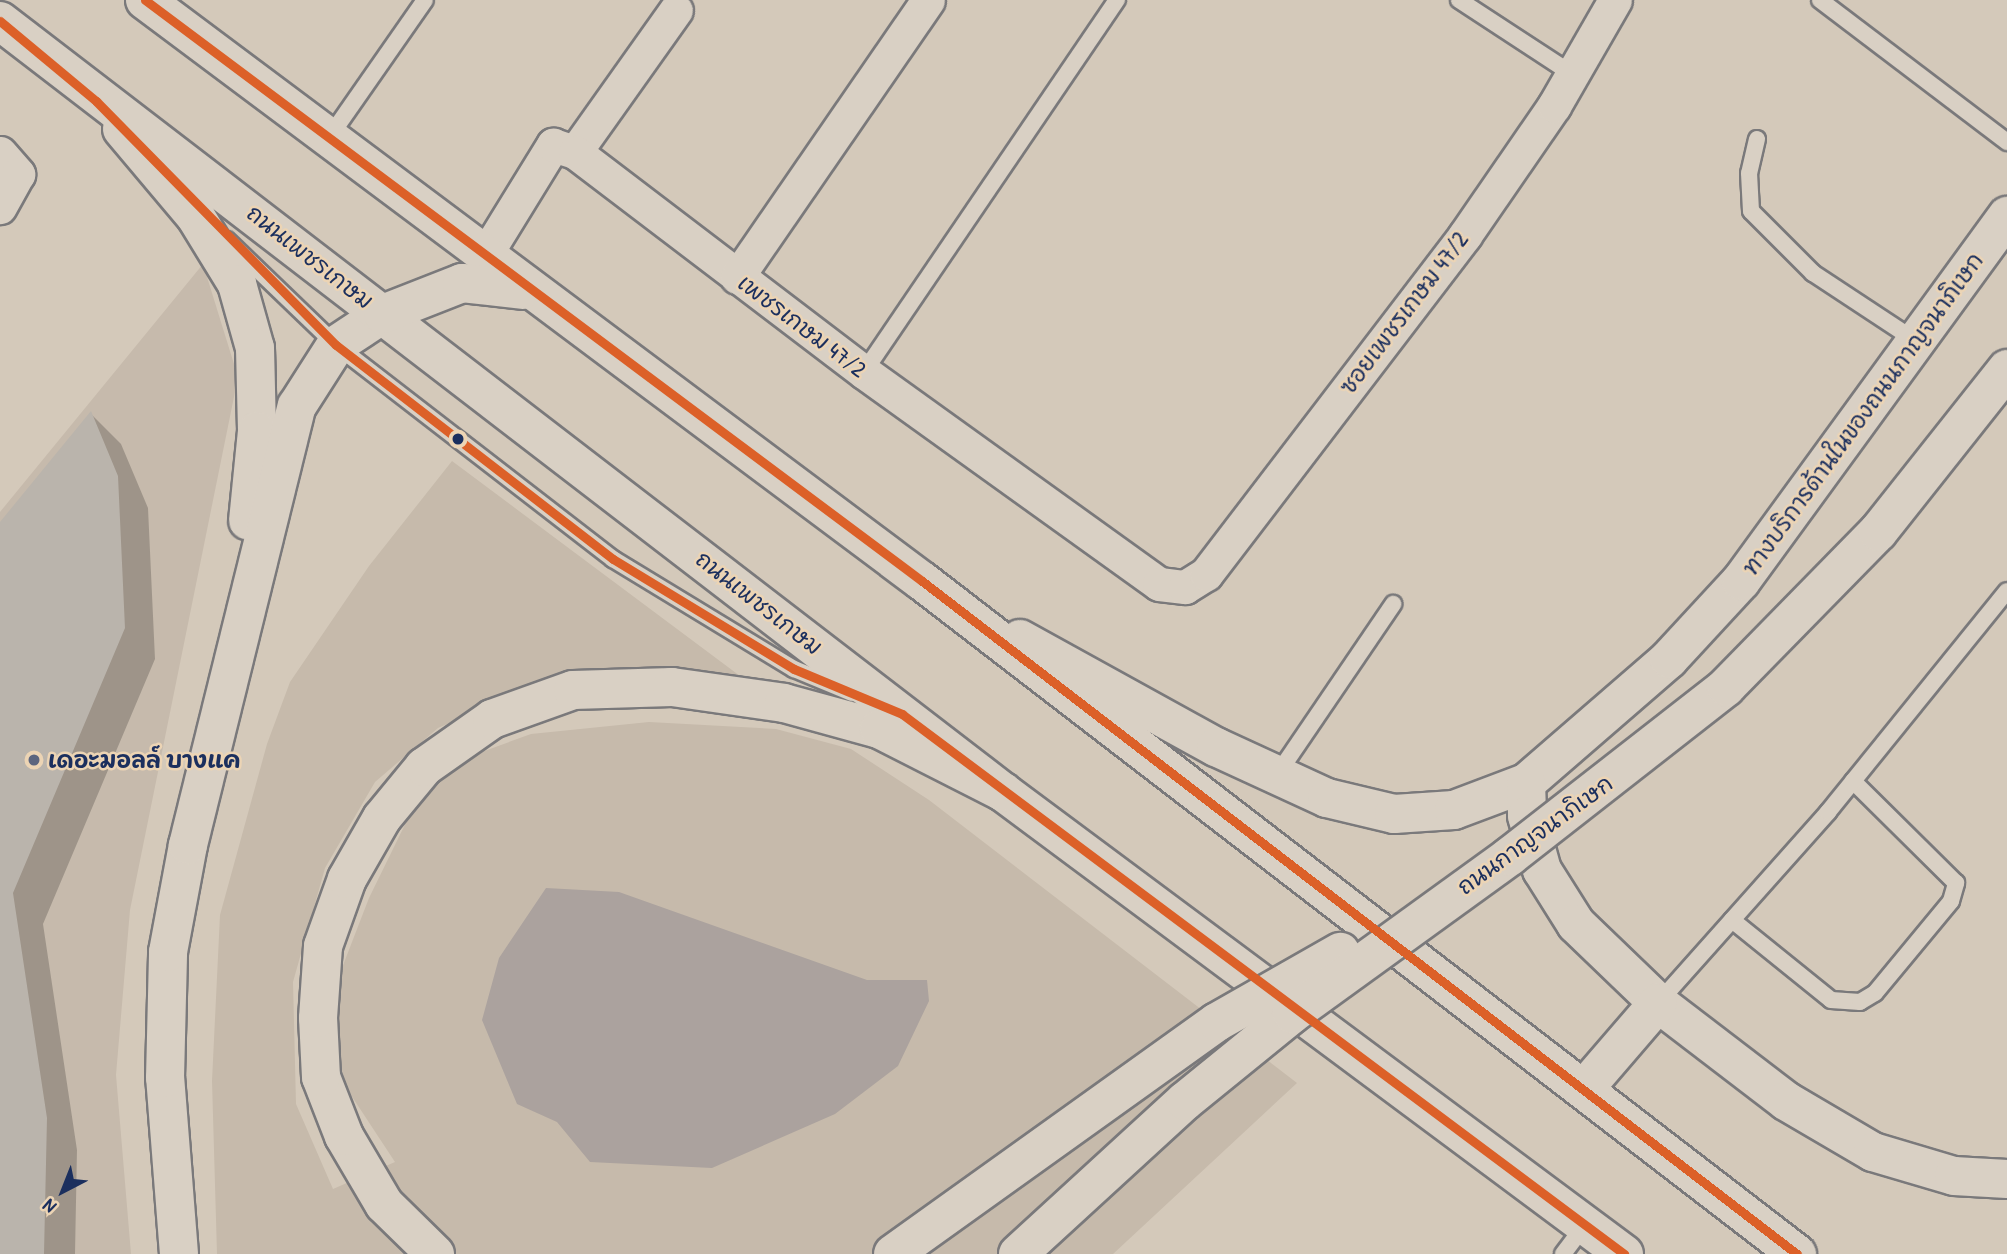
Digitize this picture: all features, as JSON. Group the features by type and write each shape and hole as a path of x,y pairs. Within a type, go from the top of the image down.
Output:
{"main road":[{"path":"145,0 529,291 922,580 1797,1254"},
{"name":"ถนนเพชรเกษม","path":"0,21 1003,792 1574,1239 1624,1254"},
{"path":"40,51 157,166 231,274 255,348 257,431 232,669"},
{"name":"ทางบริการด้านในของถนนกาญจนาภิเษก","path":"922,580 1072,671 1327,798 1394,814 1454,810 1526,783 1669,659 1741,582 2007,216"},
{"path":"178,1254 165,1077 168,953 232,669 297,406 336,345 383,314 462,284 529,291"},
{"name":"ถนนกาญจนาภิเษก","path":"1018,1254 1195,1092 1384,943 1510,856 1640,758 1788,630 1878,532 2007,369"},
{"path":"435,1254 384,1204 344,1136 321,1077 323,946 347,879 382,818 424,767 492,719 573,690 672,687 784,703 879,729 1003,792"},
{"path":"1526,783 1527,816 1542,870 1576,924 1658,1003 1786,1101 1873,1152 1954,1176 2007,1179"},
{"path":"893,1254 1217,1022 1510,856"},
{"path":"1584,1089 1658,1003"}],"street":[{"path":"737,276 928,0"},
{"name":"ซอยเพชรเกษม 47/2","path":"1159,584 1185,587 1206,574 1465,235 1572,74 1615,0"},
{"path":"484,257 553,145 575,152 676,10"},
{"name":"เพชรเกษม 47/2","path":"575,152 864,372 1159,584"},
{"path":"0,153 18,174 0,207"}],"lane":[{"path":"328,139 425,0"},
{"path":"864,372 1117,0"},
{"path":"1459,0 1572,74"},
{"path":"1820,0 2007,142"},
{"path":"1757,139 1751,211 1813,273 1918,342"},
{"path":"157,166 336,345 612,559 695,613 794,669 902,714"},
{"path":"1658,1003 1853,781 2007,591"},
{"path":"1277,775 1393,604"},
{"path":"1732,920 1831,1000 1860,1002 1875,993 1951,901 1956,883 1853,781"}],"shaded area":[{"path":"203,264 238,377 130,910 116,1075 131,1254 0,1254 0,512"},
{"path":"452,461 740,676 558,675 438,728 375,782 325,868 293,982 296,1104 333,1189 395,1162 345,1086 334,1040 335,986 369,898 416,802 454,762 531,734 649,722 776,729 851,749 929,800 1297,1083 1113,1254 217,1254 212,1081 220,915 267,744 290,682 369,566"},
{"path":"546,888 619,892 867,980 927,980 929,1001 898,1066 835,1114 712,1168 590,1162 557,1122 517,1104 482,1020 499,958"}],"building":[{"name":"เดอะมอลล์ บางแค","path":"91,411 118,476 125,628 13,893 47,1118 44,1254 0,1254 0,522"}],"transit line":[{"path":"145,0 922,581 1797,1254"},
{"path":"0,21 96,101 336,345 613,559 794,669 902,714 1624,1254"}],"place":[{"name":"เดอะมอลล์ บางแค","path":"34,760"}]}
